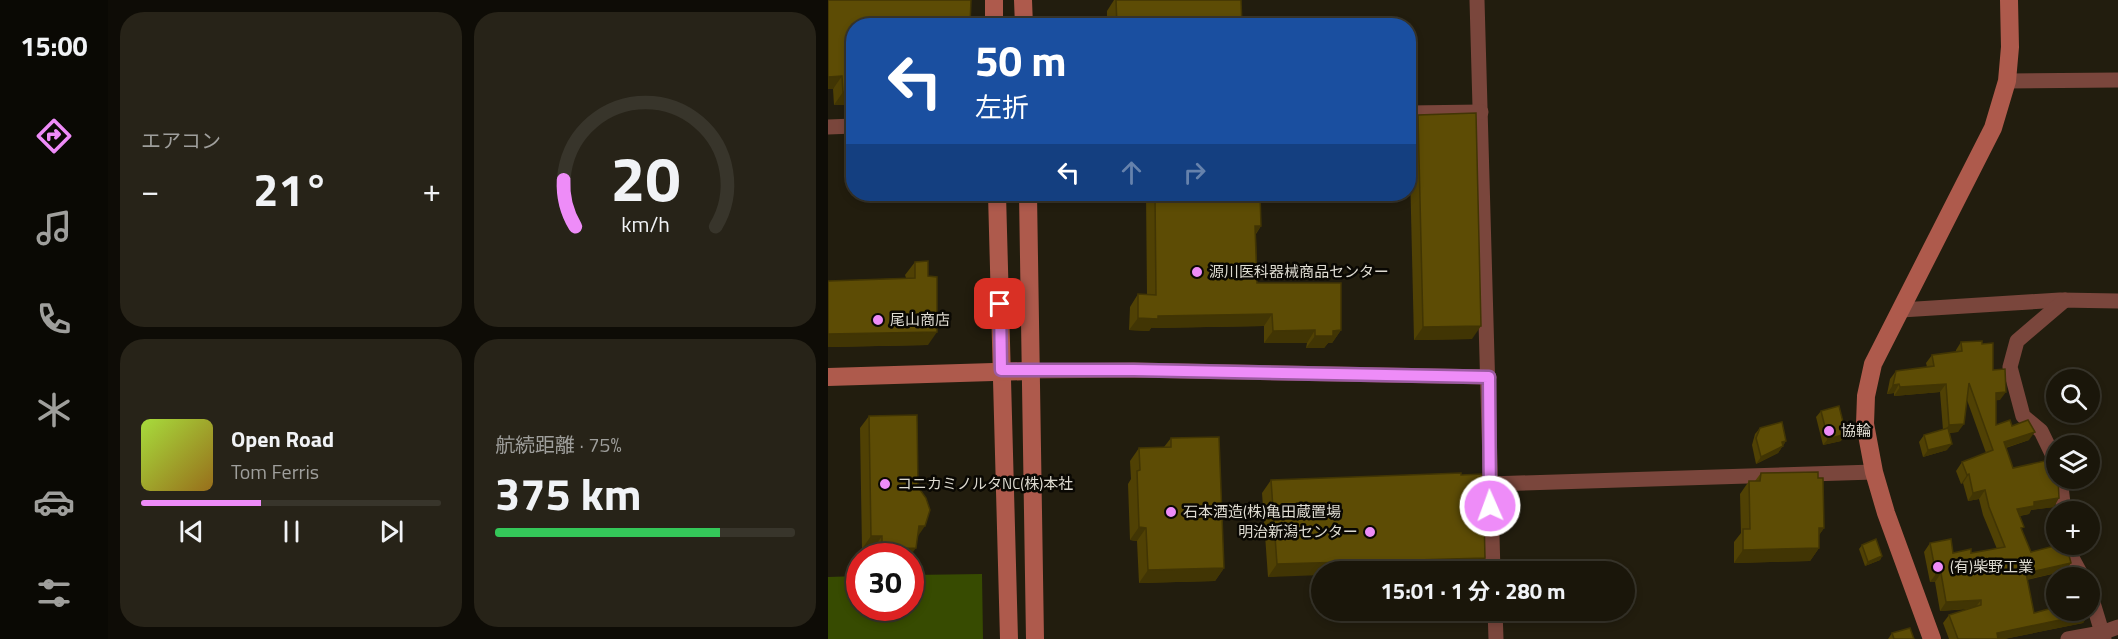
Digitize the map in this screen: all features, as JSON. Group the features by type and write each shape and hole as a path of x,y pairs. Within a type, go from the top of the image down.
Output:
{"street":[{"path":"994,0 994,18"},
{"path":"1023,0 1024,18"},
{"path":"1478,0 1493,561"},
{"path":"1932,639 1886,513 1874,472 1865,424 1866,396 1873,364 1993,128 2007,81 2010,46 2009,0"},
{"path":"2007,81 2118,80"},
{"path":"1416,113 1481,112"},
{"path":"828,127 846,126"},
{"path":"997,201 1009,639"},
{"path":"1028,201 1035,639"},
{"path":"1901,310 2066,300 2118,301"},
{"path":"2046,441 2041,431 2023,416 2010,368 2017,341 2066,300"},
{"path":"828,377 1001,370 1134,370 1489,377"},
{"path":"1490,484 1874,472"},
{"path":"1495,621 1496,639"},
{"path":"2098,621 2102,636"},
{"path":"2068,639 2102,636 2118,627"}],"green space":[{"path":"982,574 983,639 828,639 828,577 846,576 846,621 924,621 924,575"}],"building":[{"path":"828,0 971,0 970,18 846,18 846,92 843,92 842,76 828,77"},
{"path":"1116,0 1241,0 1242,18 1117,18"},
{"path":"1476,113 1481,326 1423,327 1418,115"},
{"name":"源川医科器械商品センター","path":"1155,201 1260,201 1261,226 1255,226 1257,283 1341,283 1341,330 1333,331 1333,336 1315,336 1315,330 1273,331 1272,314 1138,318 1138,294 1156,295"},
{"name":"尾山商店","path":"928,261 928,276 937,277 937,332 828,334 828,281 915,278 915,262"},
{"path":"1961,342 1993,343 1993,370 2005,369 2006,392 1996,393 1996,425 2010,420 2012,426 2028,420 2035,432 2004,442 2013,468 2046,461 2046,489 2059,489 2059,498 2034,502 2034,506 2017,509 2024,527 2021,528 2031,552 2046,548 2046,555 2069,555 2071,563 2026,573 2034,613 2046,610 2046,621 2055,621 1997,633 1998,639 1958,639 1949,615 1981,605 1981,600 1946,602 1941,573 1936,574 1930,543 1951,539 1953,553 1971,549 1971,553 2005,547 1989,507 1985,490 1973,493 1969,474 1967,475 1962,462 1993,450 1969,383 1964,424 1949,425 1946,384 1900,387 1899,384 1893,385 1896,371 1934,366 1932,355 1962,351"},
{"path":"1839,406 1846,434 1828,439 1821,411"},
{"name":"コニカミノルタNC(株)本社","path":"917,415 918,487 926,498 930,510 925,526 919,526 917,543 882,543 882,536 871,536 869,416"},
{"path":"1782,422 1786,441 1782,442 1783,446 1761,457 1756,438 1760,428"},
{"path":"1948,428 1952,444 1928,450 1924,435"},
{"name":"石本酒造(株)亀田蔵置場","path":"1219,437 1224,568 1148,570 1146,528 1139,527 1137,471 1140,470 1139,448 1171,447 1171,438"},
{"path":"1818,472 1818,478 1823,478 1824,528 1819,528 1819,548 1743,550 1743,529 1750,529 1749,481 1760,481 1761,473"},
{"name":"明治新潟センター","path":"1483,474 1485,558 1311,561 1311,563 1277,564 1271,480"},
{"path":"1876,539 1882,556 1868,562 1862,545"},
{"path":"1910,628 1914,639 1894,639 1892,633"}],"place":[{"name":"源川医科器械商品センター","path":"1197,272"},
{"name":"尾山商店","path":"878,320"},
{"name":"協輪","path":"1829,431"},
{"name":"コニカミノルタNC(株)本社","path":"885,484"},
{"name":"石本酒造(株)亀田蔵置場","path":"1171,512"},
{"name":"明治新潟センター","path":"1370,532"},
{"name":"(有)柴野工業","path":"1938,567"}],"route":[{"path":"1000,304 1001,370 1134,370 1489,377 1490,506"}]}
